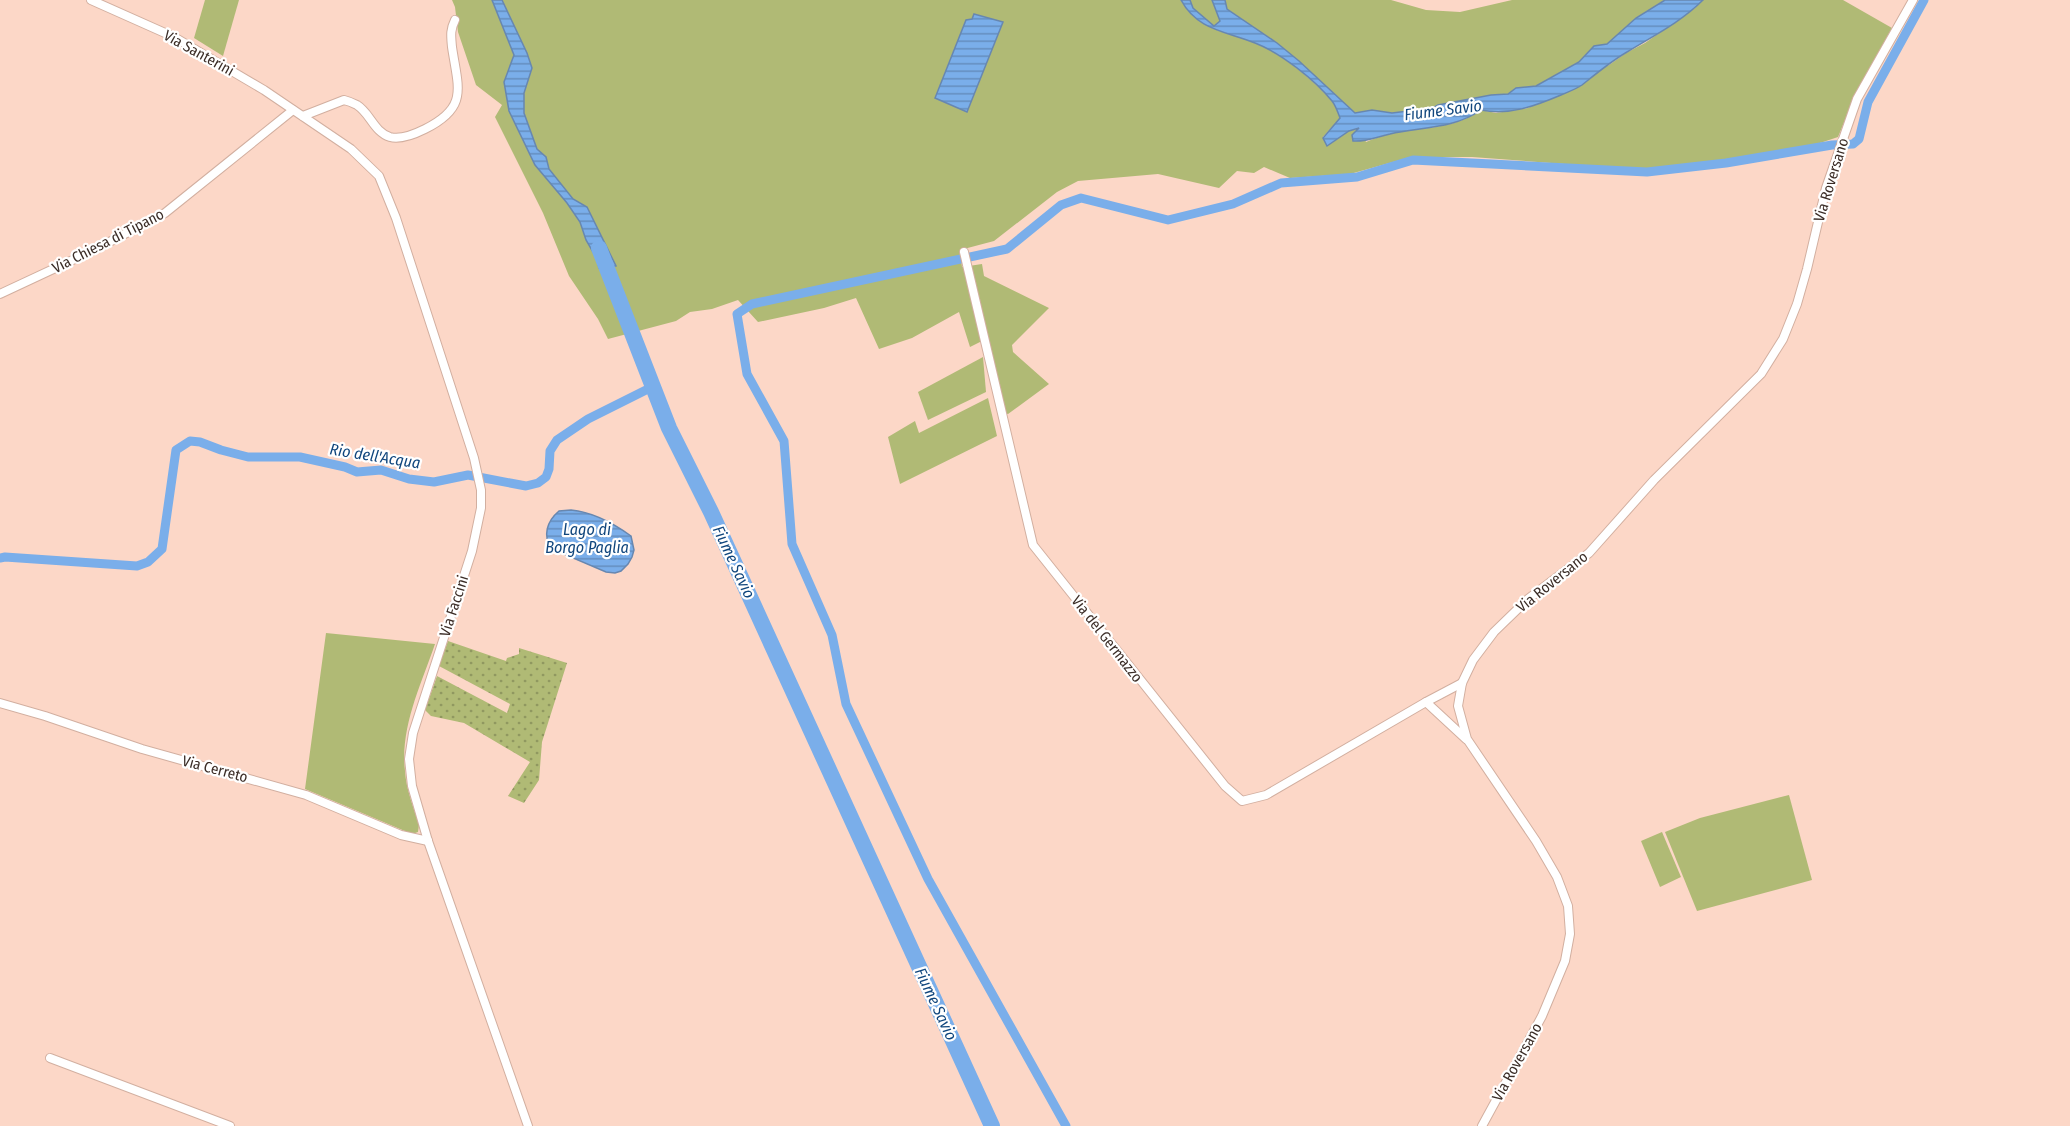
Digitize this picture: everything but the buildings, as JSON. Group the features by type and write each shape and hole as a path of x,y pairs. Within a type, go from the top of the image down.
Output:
{"street":[{"name":"Via Santerini","path":"91,0 174,37 264,90 303,116"},
{"name":"Via Roversano","path":"1482,1126 1542,1016 1565,961 1569,925 1568,906 1557,878 1536,841 1467,739 1458,706 1462,683 1473,660 1494,632 1528,599 1589,553 1654,480 1761,374 1783,339 1797,304 1826,188 1857,99 1913,0"},
{"path":"303,116 344,100 357,105 387,136 397,138 441,121 454,108 458,91 450,30 454,21"},
{"name":"Via Chiesa di Tipano","path":"0,294 92,251 165,213 293,110"},
{"name":"Via Faccini","path":"303,116 351,148 379,176 396,218 481,490 481,508 472,551 419,712 409,759 412,786 428,842 528,1126"},
{"name":"Via del Germazzo","path":"964,252 1033,545 1225,786 1242,801 1266,795 1462,683"},
{"path":"1426,702 1467,739"},
{"name":"Via Cerreto","path":"0,703 142,749 306,795 401,835 428,842"},
{"path":"50,1058 230,1126"}],"green space":[{"path":"205,0 239,0 223,56 194,38"},
{"path":"452,0 1181,0 1195,18 1204,24 1275,53 1307,76 1325,93 1340,118 1323,137 1327,146 1349,131 1361,128 1366,142 1388,134 1448,125 1481,110 1496,113 1528,108 1645,43 1703,0 1843,0 1892,28 1857,91 1838,137 1814,145 1646,170 1472,157 1411,157 1350,174 1290,178 1264,167 1254,173 1237,171 1219,188 1158,174 1078,181 1057,192 994,241 960,250 962,267 982,264 984,276 1049,308 1012,345 1013,352 1049,384 1008,414 1004,413 986,339 970,347 959,312 912,338 879,349 856,298 824,308 758,322 738,300 712,309 690,312 676,321 608,339 598,319 569,276 543,213 495,117 502,105 476,85 458,32"},
{"path":"1190,0 1212,0 1220,21 1214,26 1193,8"},
{"path":"1225,0 1391,0 1426,10 1460,12 1512,0 1665,0 1636,18 1607,44 1594,46 1579,62 1536,86 1516,88 1508,94 1491,95 1438,105 1433,108 1392,113 1372,110 1355,113 1277,43 1227,9"},
{"path":"983,357 986,392 928,420 918,392"},
{"path":"988,398 997,436 900,484 888,437 915,421 919,433"},
{"path":"326,633 435,644 413,706 404,755 409,792 419,825 418,832 412,834 305,789"},
{"path":"448,641 506,661 507,658 519,654 519,648 567,663 542,742 539,780 524,803 508,796 530,762 464,723 431,716 425,710 437,676 507,713 510,704 439,666"},
{"path":"1789,795 1812,880 1697,911 1665,832 1700,818"},
{"path":"1662,832 1681,877 1660,887 1641,841"}],"water":[{"path":"492,0 502,0 532,68 524,93 524,113 537,149 546,157 549,169 573,199 587,207 616,266 599,268 580,222 535,165 509,111 504,82 514,55"},
{"path":"1181,0 1190,0 1193,8 1214,26 1220,21 1212,0 1225,0 1227,9 1277,43 1355,113 1372,110 1392,113 1508,94 1516,88 1536,86 1579,62 1594,46 1607,44 1636,18 1665,0 1703,0 1676,22 1615,60 1582,85 1551,99 1512,111 1481,110 1449,124 1353,141 1352,135 1359,128 1349,131 1327,146 1323,138 1340,118 1325,93 1276,53 1204,24 1195,18"},
{"path":"974,14 1003,22 967,112 935,98 966,20 972,19"},
{"name":"Lago di Borgo Paglia","path":"571,510 602,519 631,536 634,550 632,557 621,571 606,572 552,549 547,539 547,529 551,519 559,511"}],"waterway":[{"path":"1066,1126 928,879 846,704 832,635 792,544 784,441 747,374 737,314 752,304 1007,249 1061,205 1081,198 1168,220 1233,204 1281,183 1357,177 1413,160 1647,172 1726,163 1832,145 1853,144 1859,139 1868,102 1924,0"},
{"name":"Fiume Savio","path":"599,248 669,428 711,512 992,1126"},
{"name":"Rio dell'Acqua","path":"0,558 137,566 148,562 162,549 176,450 190,441 248,457 300,457 357,472 381,470 409,479 434,482 468,475 526,486 538,483 546,477 550,451 557,440 588,419 652,387"}]}
